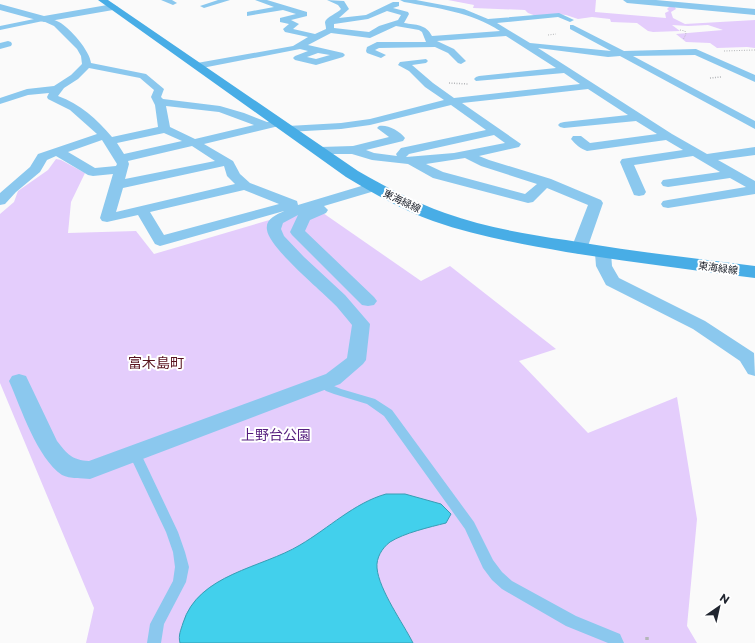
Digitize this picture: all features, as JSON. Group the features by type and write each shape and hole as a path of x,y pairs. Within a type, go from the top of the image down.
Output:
{"main road":[{"name":"東海緑線","path":"108,4 197,66 278,126 320,151 377,189 426,212 465,224 530,240 603,253 755,272"}],"street":[{"path":"165,0 173,3"},
{"path":"204,6 226,0"},
{"path":"259,0 304,14 283,20 295,24 287,29 288,30 314,36"},
{"path":"197,66 288,49 304,44 329,26 343,13 347,6 331,0"},
{"path":"329,26 368,17 404,0 464,11 509,33 589,86 755,189"},
{"path":"627,0 755,12"},
{"path":"0,28 108,4"},
{"path":"0,7 57,24 81,48 86,56 87,65"},
{"path":"250,14 281,7"},
{"path":"366,9 384,10 405,14 397,24"},
{"path":"461,21 559,15 621,53 755,126"},
{"path":"329,26 370,35 386,26 397,24 421,28 432,41 451,51 461,62"},
{"path":"381,55 370,51 370,49 378,45 509,33"},
{"path":"304,44 303,47 317,50"},
{"path":"527,45 595,53 696,52 755,79"},
{"path":"353,150 373,156 403,160 468,155 515,144 452,101 412,69 403,65 423,61"},
{"path":"87,65 74,78 65,82 56,89 52,98 62,100 84,115 106,138 121,164 107,218 245,186"},
{"path":"87,65 143,76 159,89 156,97 161,102 220,109 278,126"},
{"path":"478,78 567,70"},
{"path":"58,152 93,172 193,142 278,126 341,126 370,122 452,101 589,86"},
{"path":"0,101 27,92 56,89"},
{"path":"161,102 163,125 165,129"},
{"path":"564,125 638,117"},
{"path":"320,151 353,150 398,138 383,128"},
{"path":"0,201 11,189 35,169 42,157 106,138 165,129 193,142 229,164 234,176 245,186 292,204 160,241 142,210"},
{"path":"403,160 406,151 496,132"},
{"path":"577,139 587,147 668,136"},
{"path":"639,192 626,162 755,151"},
{"path":"468,155 484,163 512,170 546,182 596,203 579,248"},
{"path":"403,160 438,175 528,199 546,182"},
{"path":"116,185 226,162"},
{"path":"668,183 732,174"},
{"path":"368,301 297,232 304,217 377,189"},
{"path":"20,381 48,444 55,454 72,469 90,470 333,379 356,360 361,324 339,299 298,260 277,237 274,229 276,221 298,210 377,189"},
{"path":"668,204 755,189"},
{"path":"603,253 604,266 612,281 700,325 747,357 755,370"}],"lane":[{"path":"322,384 328,389 369,400 382,407 388,413 470,526 488,564 497,576 507,585 570,621 615,639 617,643"},
{"path":"135,454 172,532 179,552 182,567 179,582 157,624 154,643"}],"path":[{"path":"425,80 463,85 478,78"},
{"path":"647,637 647,643"}],"green space":[{"path":"448,0 596,0 595,12 666,18 665,13 669,11 667,9 674,6 676,9 671,12 673,18 685,24 755,20 755,48 717,48 710,43 686,42 676,34 723,30 708,25 672,25 680,31 653,32 648,31 637,23 611,22 610,19 592,17 578,19 566,15 556,14 536,16 525,10 473,8 474,5"},
{"name":"上野台公園","path":"56,159 61,160 85,173 71,202 68,233 136,231 154,254 283,216 323,213 421,281 450,266 556,349 519,361 588,433 677,397 697,519 687,626 697,643 86,643 94,608 0,383 0,214 14,202 18,191 48,170"}],"water":[{"path":"386,494 405,494 441,504 451,514 446,523 410,533 390,542 384,547 377,561 377,568 382,586 413,643 180,643 179,637 183,623 191,607 202,593 233,574 285,553 300,545 363,503"}],"district":[{"name":"富木島町","path":"156,363"}]}
